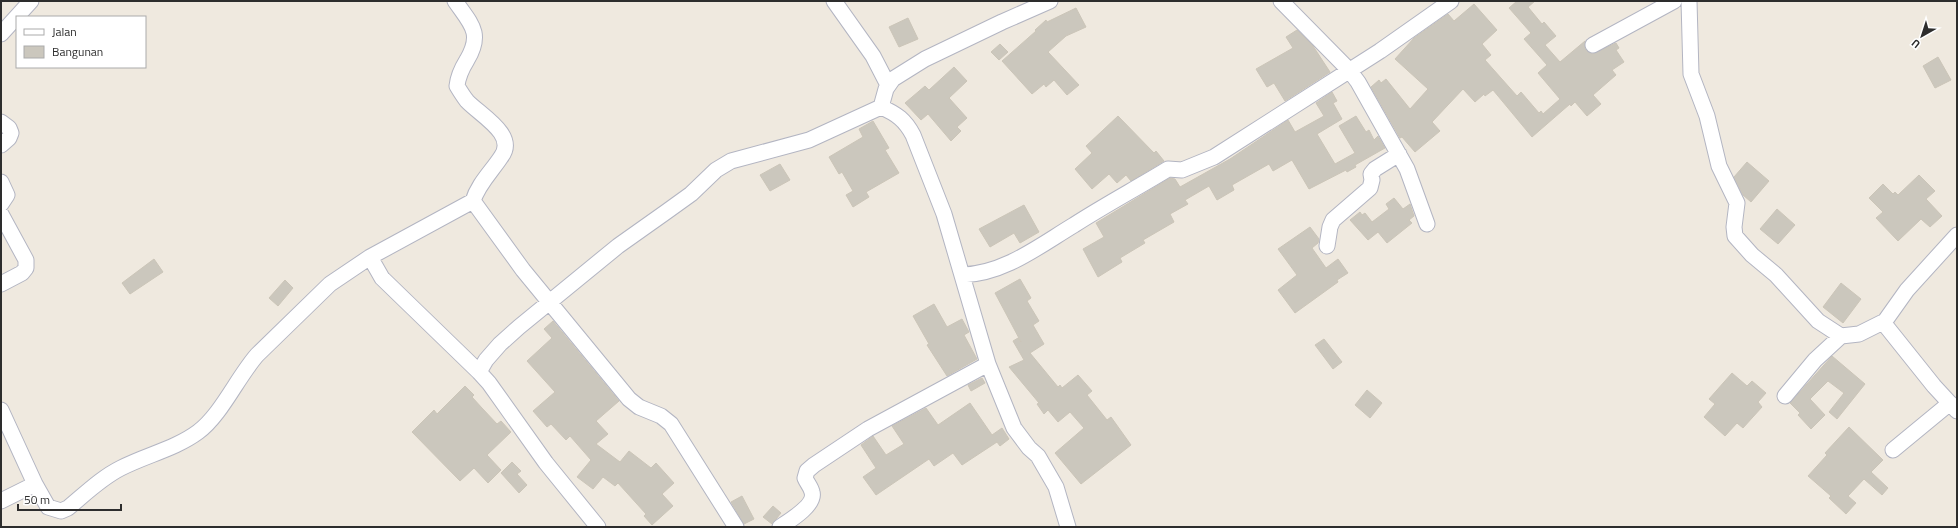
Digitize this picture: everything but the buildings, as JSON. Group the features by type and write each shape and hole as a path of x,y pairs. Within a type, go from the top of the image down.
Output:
{"street":[{"path":"18,16 32,1"},
{"path":"1,410 35,484 48,507 60,511 68,508 112,473 180,443 198,432 215,414 246,368 257,355 330,284 370,257 474,201 480,187 505,152 505,140 496,127 467,101 457,86 461,69 475,46 475,36 455,1"},
{"path":"834,1 872,56 888,85"},
{"path":"479,372 486,360 500,344 618,246 691,194 722,165 731,160 809,140 881,107 888,85 893,79 924,59 1050,1"},
{"path":"1282,1 1349,70 1379,118 1407,169 1427,224"},
{"path":"962,275 985,273 1009,263 1058,236 1168,169 1182,170 1214,157 1349,70 1451,1"},
{"path":"1593,45 1674,1"},
{"path":"1689,1 1691,74 1708,116 1719,166 1737,203 1734,227 1735,236 1752,255 1776,275 1818,320 1841,336"},
{"path":"1,34 16,18"},
{"path":"881,107 897,114 907,123 913,135 944,214 988,364 1014,428 1029,448 1038,456 1056,487 1068,527"},
{"path":"1,122 11,133 9,138 1,145"},
{"path":"1327,246 1330,227 1333,220 1372,186 1371,174 1375,168 1399,154"},
{"path":"1,182 7,195 1,204"},
{"path":"474,201 522,270 629,399 639,407 667,420 736,527"},
{"path":"1,214 26,260 26,268 22,273 1,284"},
{"path":"1785,396 1815,360 1841,336 1859,334 1885,321 1907,290 1957,235"},
{"path":"370,257 382,278 489,383 546,463 598,527"},
{"path":"1885,321 1886,326 1934,386 1954,407 1892,450"},
{"path":"780,527 798,515 812,500 813,492 805,478 807,471 868,429 988,364"},
{"path":"1,501 35,484"}]}
